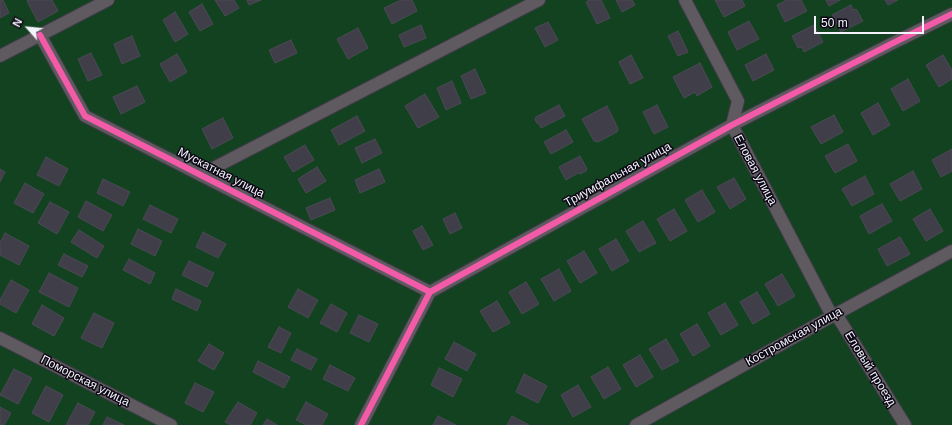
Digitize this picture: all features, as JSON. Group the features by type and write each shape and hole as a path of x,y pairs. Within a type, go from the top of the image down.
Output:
{"street":[{"path":"0,56 108,0"},
{"name":"Мускатная улица","path":"200,175 539,0"},
{"name":"Еловая улица","path":"685,0 738,101 732,125 834,315"},
{"name":"Триумфальная улица","path":"430,292 732,125 952,14"},
{"name":"Мускатная улица","path":"40,35 85,116 430,292"},
{"name":"Костромская улица","path":"636,425 834,315 952,252"},
{"path":"361,425 430,292"},
{"name":"Еловый проезд","path":"834,315 905,425"},
{"name":"Поморская улица","path":"0,338 171,425"}],"green space":[{"path":"0,0 952,0 952,425 0,425"}],"building":[{"path":"0,0 3,0 9,13 0,18"},
{"path":"52,0 58,11 38,22 27,1"},
{"path":"215,0 234,0 239,8 225,16"},
{"path":"247,0 261,0 249,5"},
{"path":"401,0 412,0 417,11 392,24 384,8"},
{"path":"590,0 601,0 610,18 597,24 586,2"},
{"path":"616,0 632,0 635,5 622,12"},
{"path":"715,0 742,0 745,6 724,17"},
{"path":"787,0 801,0 807,11 785,22 777,5"},
{"path":"826,0 840,0 829,6"},
{"path":"885,0 898,0 888,5"},
{"path":"202,4 213,24 200,31 189,12"},
{"path":"851,5 853,10 856,9 863,21 841,32 832,15"},
{"path":"175,12 188,34 175,42 163,20"},
{"path":"749,21 759,39 737,50 728,32"},
{"path":"548,22 558,40 545,47 535,28"},
{"path":"421,25 426,38 404,47 399,35"},
{"path":"814,25 823,42 804,52 802,47 798,48 792,36"},
{"path":"358,28 368,48 348,59 337,39"},
{"path":"678,31 688,52 678,56 668,36"},
{"path":"132,36 140,56 122,64 114,44"},
{"path":"291,40 297,53 275,63 269,50"},
{"path":"91,53 102,75 88,81 78,59"},
{"path":"177,54 187,72 170,82 160,64"},
{"path":"766,54 774,70 753,81 745,65"},
{"path":"631,55 643,78 630,84 619,62"},
{"path":"943,55 952,70 952,79 939,87 926,65"},
{"path":"700,63 712,87 697,96 695,92 684,98 673,77"},
{"path":"475,69 486,93 471,99 461,76"},
{"path":"908,79 920,101 903,111 891,89"},
{"path":"452,81 461,103 446,110 437,88"},
{"path":"137,86 145,102 121,114 113,97"},
{"path":"425,94 439,117 418,128 405,106"},
{"path":"878,103 890,125 873,135 861,113"},
{"path":"559,105 565,116 541,128 535,120 536,117"},
{"path":"657,105 668,127 654,134 643,112"},
{"path":"607,106 618,128 617,132 598,142 594,141 582,119"},
{"path":"834,115 843,132 821,144 811,127"},
{"path":"357,116 365,131 339,145 331,130"},
{"path":"223,118 233,138 212,149 202,129"},
{"path":"566,130 573,142 551,154 544,142"},
{"path":"375,139 382,153 362,163 355,148"},
{"path":"848,144 857,161 835,173 825,156"},
{"path":"305,145 314,160 293,172 284,157"},
{"path":"952,149 952,171 941,177 932,160"},
{"path":"580,156 587,169 586,171 581,174 578,173 566,180 559,167"},
{"path":"46,157 68,169 59,186 37,175"},
{"path":"317,167 326,181 306,193 298,179"},
{"path":"0,169 5,172 0,182"},
{"path":"379,169 385,182 360,193 355,180"},
{"path":"913,171 922,189 900,201 890,184"},
{"path":"865,176 874,194 852,206 842,189"},
{"path":"734,178 746,199 730,209 717,187"},
{"path":"103,179 130,192 123,206 97,193"},
{"path":"25,183 44,194 33,213 14,203"},
{"path":"702,190 715,212 698,222 685,200"},
{"path":"330,198 335,210 311,220 306,208"},
{"path":"86,201 112,215 103,231 78,217"},
{"path":"50,202 69,212 57,234 38,223"},
{"path":"882,204 892,221 869,234 860,216"},
{"path":"150,205 178,219 171,233 143,219"},
{"path":"674,209 687,231 670,241 657,219"},
{"path":"930,209 943,231 926,241 913,219"},
{"path":"455,213 462,228 450,234 443,219"},
{"path":"643,221 656,243 639,252 626,231"},
{"path":"422,226 433,245 423,250 413,231"},
{"path":"138,229 162,241 155,256 131,244"},
{"path":"79,230 104,246 97,258 71,242"},
{"path":"203,232 226,244 218,258 196,247"},
{"path":"5,233 29,246 19,265 0,255 0,243"},
{"path":"900,237 910,254 887,266 878,249"},
{"path":"616,239 629,261 612,271 599,249"},
{"path":"584,251 597,273 580,283 567,261"},
{"path":"64,254 88,266 82,277 58,265"},
{"path":"129,259 155,273 150,284 123,270"},
{"path":"189,261 214,273 207,287 182,275"},
{"path":"559,269 571,291 554,301 541,279"},
{"path":"49,273 78,288 69,307 39,292"},
{"path":"782,274 795,296 778,306 765,284"},
{"path":"11,280 29,290 16,313 0,304 0,300"},
{"path":"526,282 539,304 522,314 509,292"},
{"path":"176,289 201,301 197,311 172,299"},
{"path":"298,289 318,300 308,318 288,307"},
{"path":"757,292 770,314 753,324 740,302"},
{"path":"497,301 510,323 493,332 480,311"},
{"path":"725,303 738,325 721,335 708,313"},
{"path":"331,304 347,313 337,332 320,323"},
{"path":"42,305 64,318 54,336 32,324"},
{"path":"94,313 114,323 102,348 81,338"},
{"path":"359,315 378,324 369,342 350,333"},
{"path":"697,324 710,346 693,356 680,334"},
{"path":"279,327 291,333 281,353 268,347"},
{"path":"666,339 679,361 662,370 649,349"},
{"path":"454,342 476,354 467,371 445,359"},
{"path":"209,344 224,353 214,370 198,361"},
{"path":"297,349 317,359 311,370 291,360"},
{"path":"640,355 653,377 636,387 623,365"},
{"path":"258,361 290,377 284,388 253,372"},
{"path":"330,365 355,378 348,391 323,379"},
{"path":"608,367 621,389 604,399 591,377"},
{"path":"439,368 462,379 453,397 431,385"},
{"path":"14,369 32,378 18,404 0,395"},
{"path":"524,374 547,386 538,403 516,392"},
{"path":"195,383 214,392 203,412 185,403"},
{"path":"578,385 591,407 573,417 561,395"},
{"path":"46,386 63,395 49,422 32,413"},
{"path":"238,402 257,413 250,425 231,425 225,422"},
{"path":"306,402 328,414 322,425 307,425 296,420"},
{"path":"78,403 95,412 88,425 66,425"},
{"path":"0,407 11,413 4,425 0,425"},
{"path":"438,416 456,425 433,425"},
{"path":"512,416 529,425 507,425"},
{"path":"107,417 124,425 103,425"},
{"path":"267,419 277,425 263,425"}],"cycle path":[{"path":"361,425 430,292 732,125 952,14"},
{"path":"40,35 85,116 430,292"}]}
